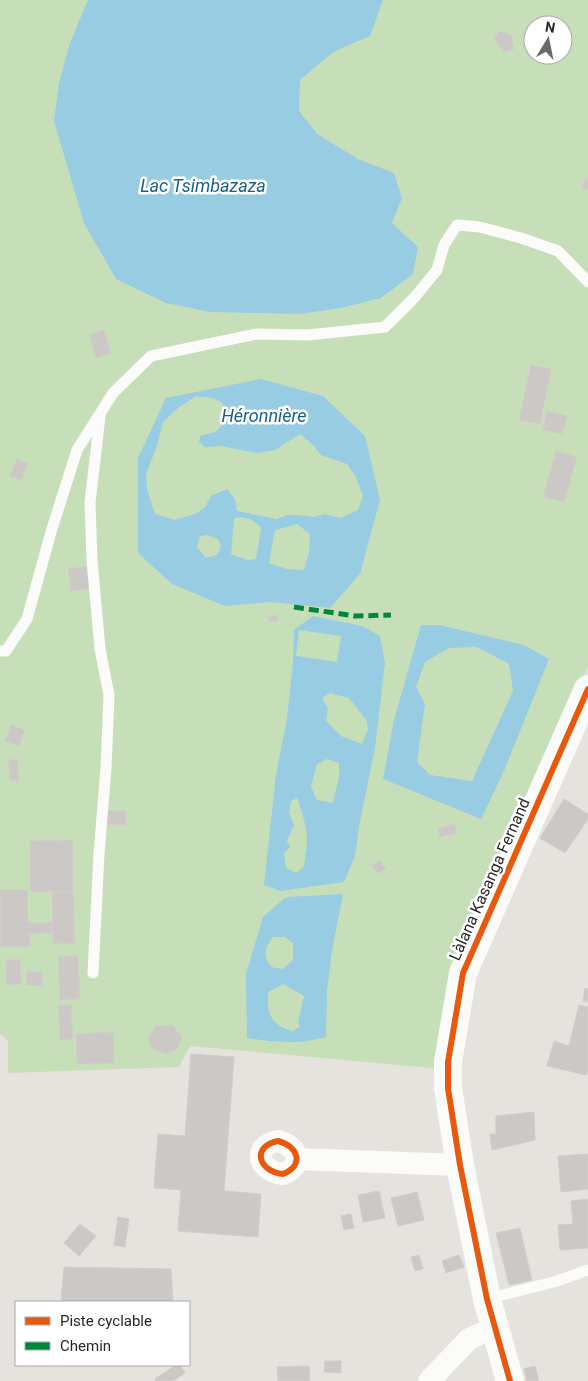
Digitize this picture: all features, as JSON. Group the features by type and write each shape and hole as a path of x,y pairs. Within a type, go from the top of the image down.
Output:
{"street":[{"name":"Làlana Kasanga Fernand","path":"510,1381 487,1299 460,1165 448,1088 448,1062 463,973 579,720 588,689"},
{"path":"297,1159 460,1165"},
{"path":"429,1381 470,1339 496,1327"}],"lane":[{"path":"0,651 6,651 27,618 51,532 77,450 113,393 150,356 257,334 308,335 385,327 414,298 437,270 444,245 457,225 488,229 558,251 588,282"},
{"path":"93,973 98,854 106,768 109,695 100,649 92,560 90,503 101,412"},
{"path":"487,1299 557,1281 588,1270"}],"green space":[{"path":"0,0 588,0 588,667 499,867 442,1069 190,1046 179,1067 8,1073 8,1041 0,1034"}],"water":[{"name":"Lac Tsimbazaza","path":"88,0 383,0 370,36 333,52 300,80 299,111 317,134 358,159 394,173 402,198 392,223 418,247 413,274 381,298 341,308 299,314 210,312 166,303 116,279 84,223 54,121 59,83 70,43"},
{"name":"Héronnière","path":"261,379 323,396 365,436 380,500 360,574 330,608 271,602 225,606 172,584 138,553 138,458 166,398","holes":["196,396 214,398 224,406 229,418 215,432 200,436 199,442 205,447 221,446 256,453 275,450 300,434 321,455 347,464 356,477 363,496 358,510 341,518 325,514 314,517 288,515 276,519 237,511 235,499 227,489 211,496 205,507 197,513 175,520 155,514 147,489 146,474 157,446 163,422 178,408","243,517 254,521 261,528 256,559 247,560 231,554 234,518","297,524 310,534 309,553 304,570 287,569 269,563 275,530","207,535 218,539 221,546 217,555 206,558 197,547 200,536"]},
{"path":"313,616 362,626 380,636 385,663 375,748 359,826 355,856 344,882 280,891 264,885 276,775 287,719 293,662 294,630","holes":["299,630 341,636 337,662 296,656","330,693 349,698 367,721 368,729 362,744 341,736 326,721 328,708 322,698","327,759 339,763 339,777 333,803 317,800 311,786 317,764","297,798 307,834 304,866 296,873 286,868 284,853 290,847 287,841 294,825 289,813 291,801"]},
{"path":"421,625 439,625 524,645 549,659 504,771 481,819 383,779 394,720","holes":["477,647 509,664 513,691 472,781 430,775 417,762 425,704 416,687 425,662 449,648"]},
{"path":"343,894 332,951 327,991 326,1037 296,1042 277,1042 247,1038 246,974 263,917 286,897","holes":["273,937 285,937 293,943 293,960 282,969 271,967 266,958 266,948","283,984 304,996 298,1022 300,1027 292,1031 274,1021 269,1012 268,992"]}],"building":[{"path":"500,31 511,35 514,49 503,52 494,37"},
{"path":"588,175 588,190 582,187"},
{"path":"104,330 111,353 96,358 89,335"},
{"path":"531,365 551,369 540,424 519,420"},
{"path":"547,411 567,416 562,434 543,430"},
{"path":"556,451 577,457 564,502 543,496"},
{"path":"17,459 28,463 21,480 10,476"},
{"path":"86,566 90,589 71,591 68,569"},
{"path":"277,615 278,621 269,622 268,616"},
{"path":"11,725 25,730 19,746 5,741"},
{"path":"17,759 19,780 10,781 8,760"},
{"path":"564,799 588,814 588,819 565,853 540,838"},
{"path":"106,810 126,811 126,825 106,824"},
{"path":"455,824 457,833 440,837 438,828"},
{"path":"73,840 73,891 31,892 30,841"},
{"path":"379,860 386,868 379,874 371,866"},
{"path":"0,890 27,890 28,923 52,922 52,933 30,934 30,946 1,947"},
{"path":"73,891 75,943 53,944 52,892"},
{"path":"78,956 80,999 60,1000 58,957"},
{"path":"20,959 21,984 7,985 6,960"},
{"path":"27,971 43,973 42,986 26,985"},
{"path":"585,988 588,989 588,1002 583,1001"},
{"path":"58,1005 71,1005 73,1039 60,1040"},
{"path":"579,1005 588,1007 588,1072 586,1075 547,1066 554,1041 569,1046"},
{"path":"172,1025 182,1037 178,1048 166,1054 153,1049 148,1038 156,1026"},
{"path":"113,1032 114,1063 77,1064 76,1034"},
{"path":"191,1054 234,1057 224,1191 261,1194 258,1237 178,1231 181,1190 154,1188 158,1134 185,1136"},
{"path":"534,1112 535,1140 492,1150 490,1134 496,1134 496,1116"},
{"path":"588,1154 588,1189 561,1192 558,1156"},
{"path":"379,1191 385,1218 363,1222 358,1195"},
{"path":"417,1192 424,1220 398,1226 391,1198"},
{"path":"588,1199 588,1248 560,1250 558,1225 573,1224 571,1201"},
{"path":"351,1214 354,1228 344,1230 341,1216"},
{"path":"118,1217 129,1219 125,1247 114,1245"},
{"path":"80,1224 96,1236 79,1256 64,1243"},
{"path":"520,1228 532,1280 509,1285 496,1233"},
{"path":"419,1255 423,1269 415,1271 411,1257"},
{"path":"459,1255 464,1267 446,1273 442,1261"},
{"path":"64,1267 171,1269 173,1301 61,1301"},
{"path":"325,1361 341,1361 341,1373 324,1372"},
{"path":"174,1366 181,1366 185,1373 173,1381 156,1381 155,1379"},
{"path":"309,1366 310,1381 278,1381 277,1367"},
{"path":"535,1366 539,1381 527,1381 524,1369"}],"marked path":[{"path":"294,607 355,616 391,615"}],"cycle path":[{"path":"510,1381 487,1299 460,1165 448,1088 448,1062 463,973 588,689"},
{"path":"278,1141 290,1147 296,1156 294,1166 283,1174 268,1168 263,1164 261,1158 264,1148 278,1141"}]}
